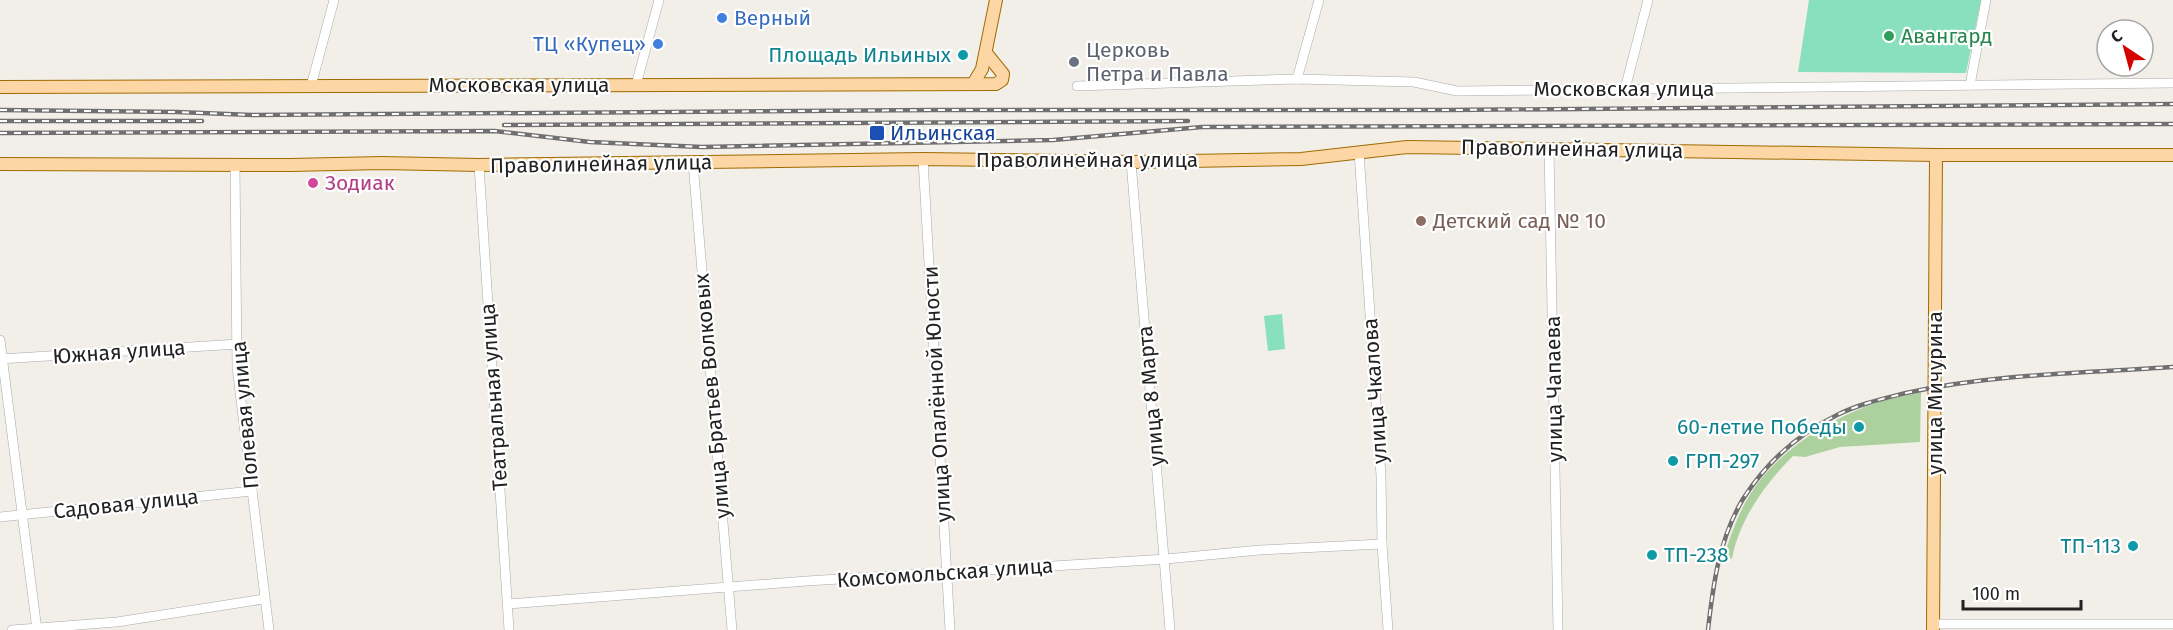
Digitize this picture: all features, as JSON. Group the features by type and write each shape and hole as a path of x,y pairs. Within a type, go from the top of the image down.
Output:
{"main road":[{"path":"973,84 982,69 996,0"},
{"name":"Московская улица","path":"0,87 996,84 1003,77 1001,71 986,53"},
{"name":"Праволинейная улица","path":"0,164 479,165 924,159 1131,162 1302,159 1407,147 1936,155 2173,155"},
{"name":"улица Мичурина","path":"1933,627 1936,155"}],"street":[{"path":"311,86 334,0"},
{"path":"636,85 659,0"},
{"path":"1298,79 1319,0"},
{"path":"1624,89 1648,0"},
{"path":"1970,85 1986,0"},
{"name":"Московская улица","path":"1077,86 1298,79 1414,82 1457,91 2173,83"},
{"name":"улица Чапаева","path":"1549,148 1558,630"},
{"name":"улица Чкалова","path":"1359,152 1381,476 1382,544 1388,630"},
{"name":"улица Опалённой Юности","path":"924,159 950,630"},
{"name":"улица 8 Марта","path":"1131,162 1166,559 1170,630"},
{"name":"улица Братьев Волковых","path":"693,163 732,630"},
{"name":"Полевая улица","path":"235,164 237,367 269,630"},
{"name":"Театральная улица","path":"479,165 510,630"},
{"path":"0,340 37,629"},
{"name":"Южная улица","path":"1,359 238,344"},
{"name":"Садовая улица","path":"0,517 252,491"},
{"name":"Комсомольская улица","path":"508,604 728,587 1166,559 1260,550 1382,544"},
{"path":"12,630 117,622 264,599"},
{"path":"1933,627 2173,624"}],"green space":[{"name":"Авангард","path":"1809,0 1981,0 1966,73 1798,72"},
{"path":"1282,314 1285,349 1268,351 1264,316"},
{"path":"1921,392 1920,442 1840,447 1805,457 1793,456 1755,503 1741,530 1732,559 1724,555 1738,517 1749,496 1772,466 1786,453 1817,431 1850,413 1880,402"}],"railway":[{"path":"0,110 252,115 935,110 1450,110 2173,104"},
{"path":"0,121 202,121"},
{"path":"504,125 1188,121"},
{"path":"0,133 494,131 590,142 702,147 1053,140 1202,127 2173,124"},
{"path":"1708,630 1718,563 1728,530 1743,499 1762,473 1784,451 1796,440 1823,423 1845,411 1871,402 1939,387 2039,375 2173,367"}],"place":[{"name":"Верный","path":"722,18"},
{"name":"Авангард","path":"1889,36"},
{"name":"ТЦ «Купец»","path":"658,44"},
{"name":"Площадь Ильиных","path":"963,55"},
{"name":"Церковь Петра и Павла","path":"1074,62"},
{"name":"Ильинская","path":"877,133"},
{"name":"Зодиак","path":"313,183"},
{"name":"Детский сад № 10","path":"1421,221"},
{"name":"60-летие Победы","path":"1859,427"},
{"name":"ГРП-297","path":"1673,461"},
{"name":"ТП-113","path":"2133,546"},
{"name":"ТП-238","path":"1652,555"}]}
